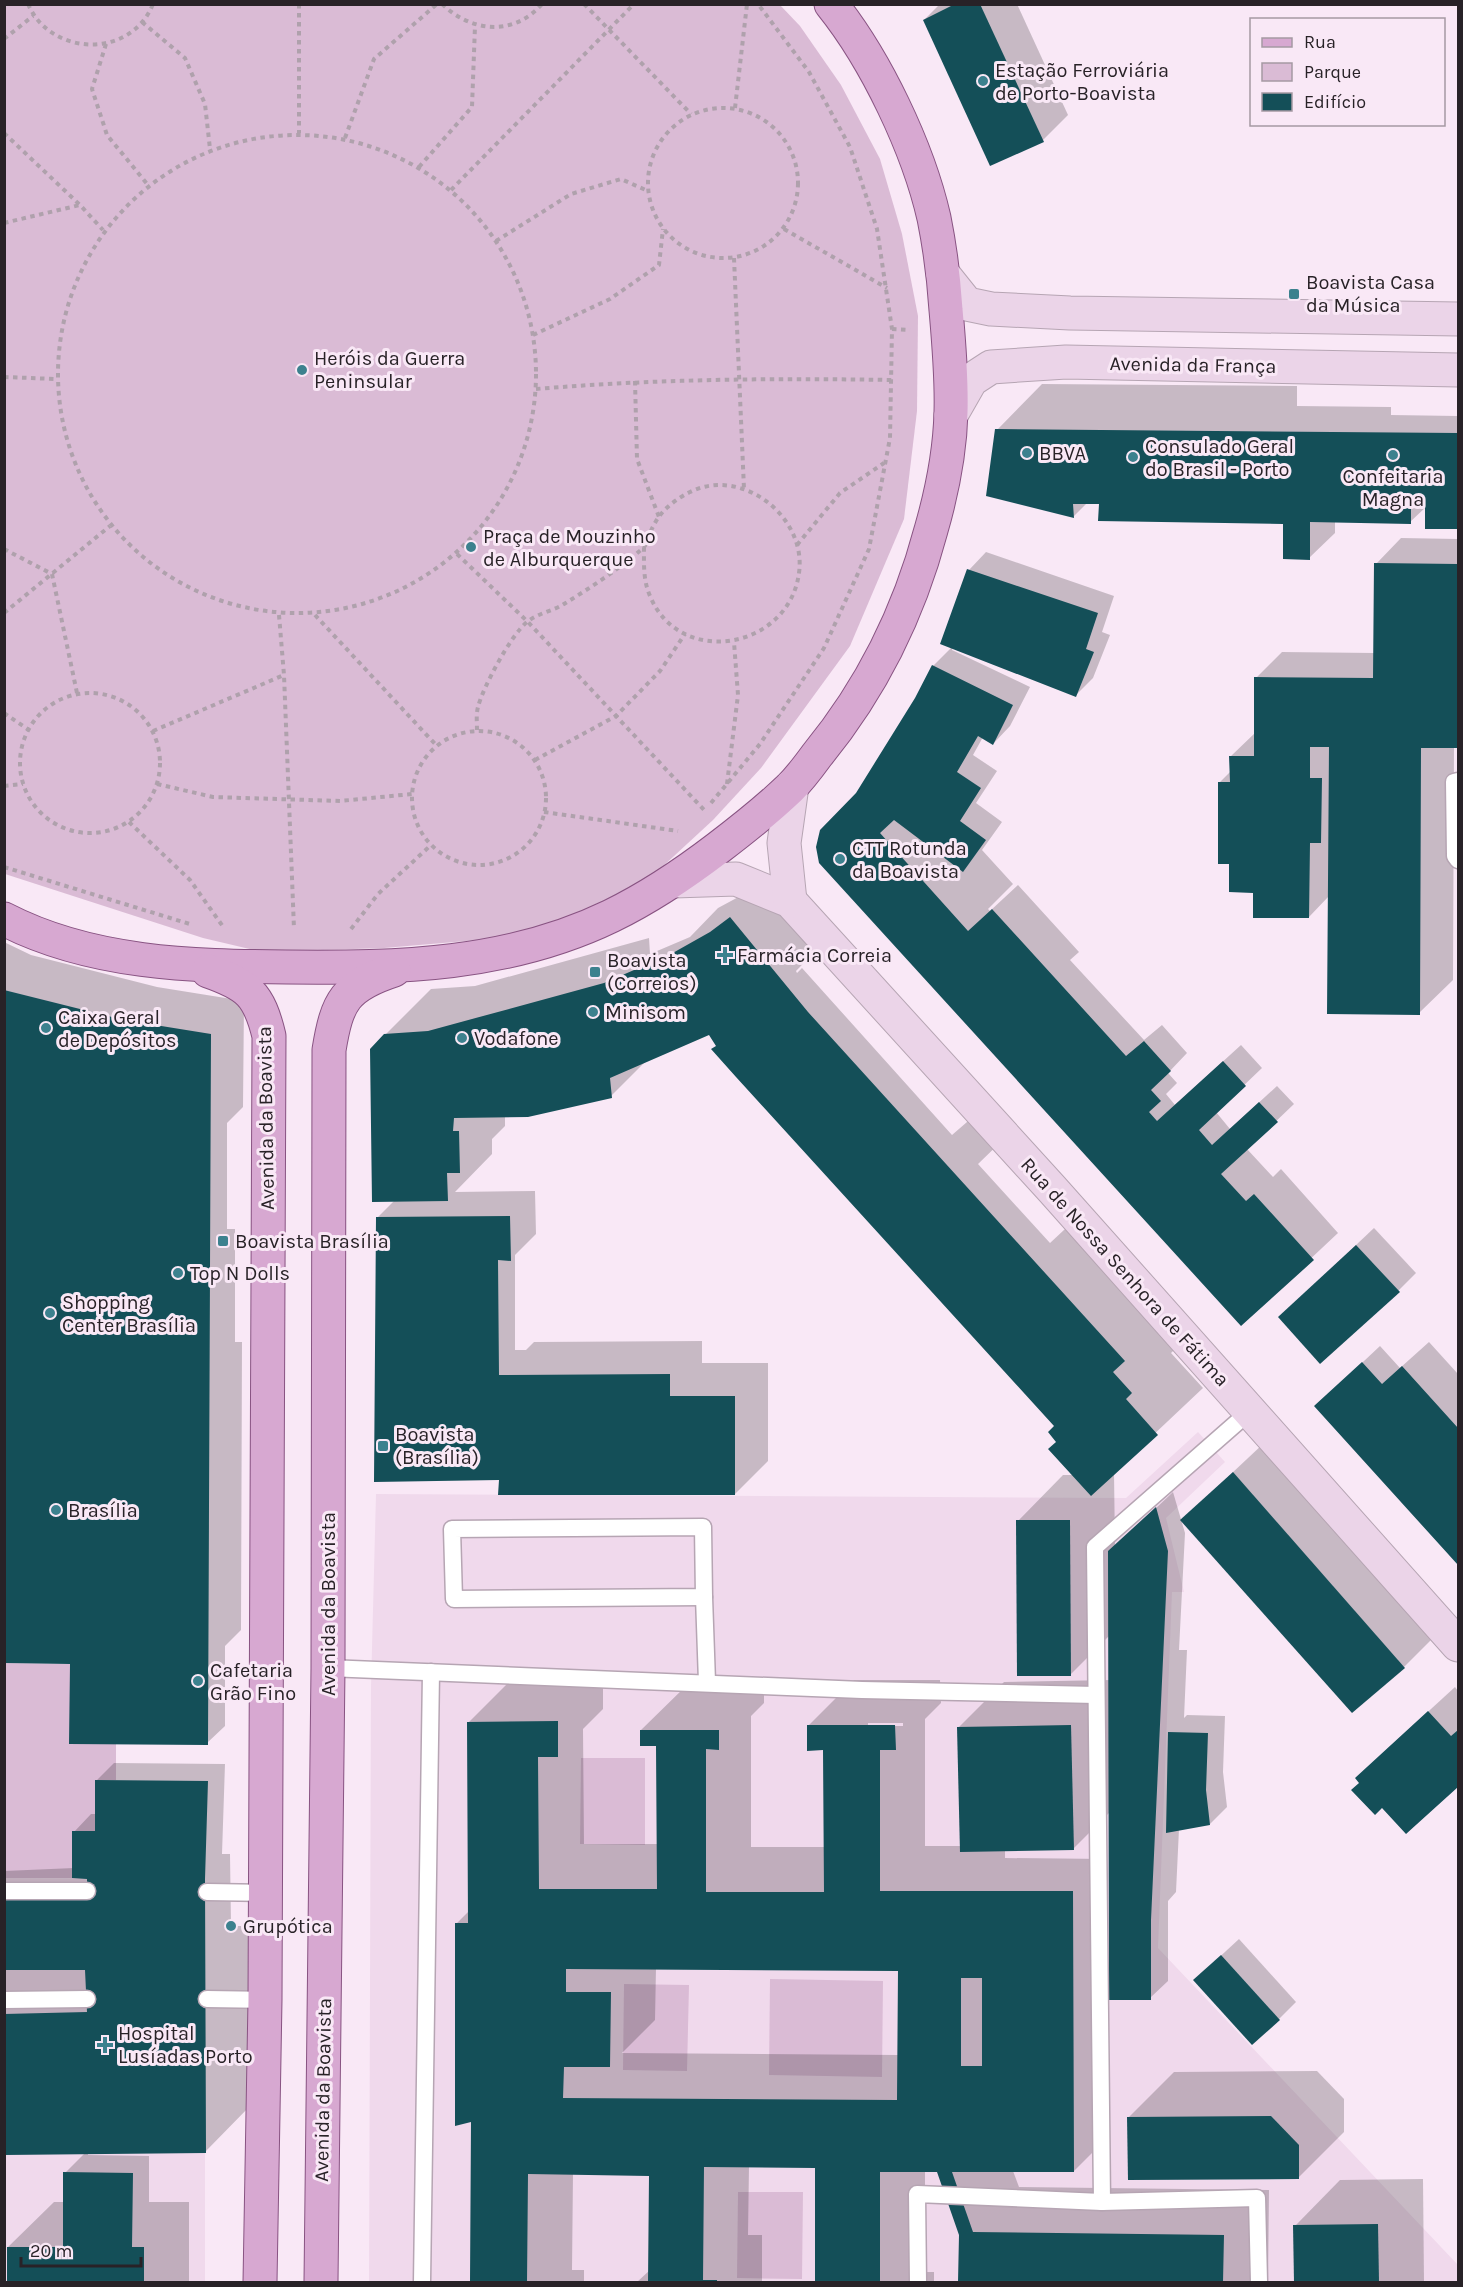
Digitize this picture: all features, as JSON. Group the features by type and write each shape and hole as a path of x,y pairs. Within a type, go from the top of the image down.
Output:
{"main road":[{"path":"4,919 22,928 107,955 195,966 405,966 489,956 560,937 610,917 674,881 730,839 792,786 844,722 886,652 919,576 940,496 951,415 943,274 933,215 893,107 869,60 831,4"},
{"name":"Avenida da Boavista","path":"195,966 233,980 252,993 263,1011 269,1036 266,2000 260,2283"},
{"name":"Avenida da Boavista","path":"321,2283 328,1668 328,1050 334,1017 346,995 372,977 405,966"}],"street":[{"path":"943,274 967,304 992,309 1070,313 1458,319"},
{"name":"Avenida da França","path":"951,415 971,380 991,367 1066,362 1458,370"},
{"path":"790,901 784,843 792,786"},
{"name":"Rua de Nossa Senhora de Fátima","path":"674,881 736,879 790,901 1458,1644"}],"lane":[{"path":"1458,782 1454,782 1455,856 1458,860"},
{"path":"1102,2202 1095,1547 1249,1412"},
{"path":"704,1597 454,1599 452,1529 704,1527 707,1682"},
{"path":"328,1668 862,1690 1096,1695"},
{"path":"422,2283 430,1672"},
{"path":"4,1891 87,1891"},
{"path":"207,1892 266,1893"},
{"path":"4,2000 87,1999"},
{"path":"207,1999 266,2000"},
{"path":"918,2283 917,2194 1102,2202 1257,2198 1259,2283"}],"path":[{"path":"28,4 33,16 49,32 69,43 92,46 115,42 135,31 153,4"},
{"path":"299,4 299,133"},
{"path":"345,138 374,59 440,4 455,17 475,26 496,28 516,24 534,13 542,4"},
{"path":"584,4 692,114"},
{"path":"451,190 634,4"},
{"path":"735,108 747,4"},
{"path":"697,818 760,744 824,648 869,549 890,438 892,329 888,288 877,229 850,147 809,72 758,4"},
{"path":"4,39 33,16"},
{"path":"142,22 185,58 205,104 210,149"},
{"path":"419,167 472,107 475,26"},
{"path":"106,44 92,89 107,135 148,184"},
{"path":"713,108 735,108 760,117 780,132 794,155 799,180 796,206 784,229 770,243 752,253 734,258 714,258 694,253 677,243 663,229 653,211 648,191 650,168 658,146 672,127 692,114 713,108"},
{"path":"4,133 103,230"},
{"path":"299,133 345,138 383,149 419,167 451,190 496,241 513,270 525,302 533,335 536,388 525,450 498,506 457,554 392,596 315,615 279,615 215,602 158,571 110,526 70,458 56,379 67,301 103,230 148,184 177,164 210,149 253,137 299,133"},
{"path":"496,241 571,194 621,179 648,191"},
{"path":"4,223 80,205"},
{"path":"533,335 610,299 658,265 663,229"},
{"path":"784,229 888,288"},
{"path":"734,258 744,489"},
{"path":"4,377 56,379"},
{"path":"536,388 634,381 740,378 892,380"},
{"path":"634,381 637,459 659,518"},
{"path":"797,544 840,493 885,463"},
{"path":"718,485 744,489 768,501 787,520 797,544 800,572 793,597 779,618 758,634 734,642 709,641 685,634 664,618 650,597 644,573 645,547 659,518 670,504 692,491 718,485"},
{"path":"4,613 110,526"},
{"path":"477,730 477,709 483,692 503,654 528,622 563,605 645,547"},
{"path":"4,549 52,574"},
{"path":"457,554 528,622 730,839"},
{"path":"52,574 78,693"},
{"path":"279,615 284,675 295,937"},
{"path":"315,615 436,745"},
{"path":"535,760 616,717 660,672 685,634"},
{"path":"727,784 738,695 734,642"},
{"path":"153,731 284,675"},
{"path":"78,693 100,693 121,700 140,713 153,731 160,752 160,774 153,796 140,814 120,828 97,834 73,832 51,823 34,806 23,784 20,760 29,730 38,716 57,701 78,693"},
{"path":"4,713 29,730"},
{"path":"477,730 500,733 520,744 535,760 544,780 544,812 541,824 529,843 513,856 492,864 470,864 448,858 431,845 418,827 412,805 413,783 421,762 436,745 456,734 477,730"},
{"path":"4,786 23,784"},
{"path":"157,784 213,798 340,801 412,794"},
{"path":"544,812 682,832 674,839"},
{"path":"129,822 190,880 226,932"},
{"path":"347,935 378,894 431,845"},
{"path":"4,867 171,916 202,928"}],"shaded area":[{"path":"1198,1432 1225,1462 1166,1518 1184,1592 1172,1592 1158,1948 1458,2265 1458,2282 369,2282 371,1687 376,1494 1126,1498"},
{"name":"Hospital Lusíadas Porto","path":"5,1878 205,1879 205,2282 5,2282"}],"green space":[{"name":"Praça de Mouzinho de Alburquerque","path":"5,5 780,5 800,26 841,85 880,159 902,234 918,316 917,411 904,519 850,646 761,768 713,820 621,905 536,935 384,948 262,952 203,938 5,874"},
{"path":"5,1663 70,1664 70,1744 116,1744 116,1780 95,1780 95,1831 72,1831 72,1878 5,1878"},
{"path":"581,1758 645,1758 645,1845 580,1844"},
{"path":"770,1979 883,1981 882,2077 769,2075"},
{"path":"624,1984 689,1985 687,2071 623,2070"},
{"path":"738,2192 803,2192 802,2279 737,2278"}],"building":[{"name":"Estação Ferroviária de Porto-Boavista","path":"955,4 980,4 1044,142 990,166 923,20"},
{"path":"995,429 1458,433 1458,529 1425,529 1425,498 1411,498 1411,524 1310,522 1310,560 1283,559 1283,524 1098,521 1099,504 1073,504 1074,518 986,496"},
{"path":"1374,563 1458,564 1458,748 1421,748 1420,1015 1327,1014 1329,747 1310,747 1310,778 1322,778 1321,843 1310,843 1309,918 1253,918 1253,893 1229,892 1229,864 1218,864 1218,782 1230,782 1229,756 1254,756 1254,677 1373,678"},
{"path":"967,569 1098,613 1086,649 1094,652 1076,697 940,644"},
{"path":"932,665 1013,705 993,745 978,736 957,772 981,788 960,821 986,840 963,872 894,820 880,833 968,931 992,909 1126,1056 1144,1041 1171,1071 1151,1090 1161,1101 1149,1112 1157,1121 1223,1061 1246,1086 1199,1130 1212,1145 1259,1102 1278,1122 1221,1174 1246,1201 1254,1194 1314,1260 1241,1326 819,863 816,847 820,830 856,793 915,698"},
{"path":"730,917 808,1012 1125,1361 1113,1372 1132,1393 1126,1399 1158,1435 1091,1496 1048,1449 1056,1442 1048,1432 1054,1426 711,1049 716,1046 709,1035 610,1078 612,1098 528,1117 454,1118 453,1131 459,1131 460,1173 447,1173 448,1201 372,1202 370,1049 384,1034 428,1031 604,983 671,954 710,932"},
{"name":"Shopping Center Brasília","path":"4,990 124,1020 211,1034 208,1745 69,1744 70,1664 4,1663"},
{"path":"510,1216 511,1261 498,1260 499,1375 670,1374 670,1396 735,1396 735,1495 498,1495 499,1480 374,1482 376,1217"},
{"path":"1356,1245 1400,1292 1320,1364 1278,1317"},
{"path":"1362,1362 1382,1384 1402,1366 1458,1428 1458,1565 1314,1406"},
{"path":"1233,1472 1405,1668 1352,1713 1180,1520"},
{"path":"1156,1507 1168,1551 1151,1920 1151,2000 1109,2000 1108,1551"},
{"path":"1016,1520 1070,1520 1071,1676 1017,1676"},
{"path":"1428,1711 1451,1736 1458,1730 1458,1787 1406,1834 1382,1808 1375,1815 1351,1790 1359,1783 1355,1778"},
{"path":"558,1721 558,1757 538,1757 539,1889 657,1889 656,1746 640,1746 640,1730 719,1730 719,1750 706,1749 706,1892 824,1892 823,1750 807,1751 807,1725 895,1725 896,1750 880,1750 880,1891 1073,1891 1074,2172 952,2172 973,2232 1224,2235 1223,2282 958,2282 959,2235 937,2172 880,2172 880,2282 815,2282 815,2168 704,2167 703,2280 717,2280 717,2282 648,2282 649,2176 528,2174 527,2282 470,2282 471,2122 455,2126 455,1923 468,1923 467,1722","holes":["566,1969 898,1971 897,2100 563,2098 564,2067 610,2067 611,1992 566,1992","961,1978 982,1978 982,2066 961,2066"]},
{"path":"1071,1725 1074,1850 960,1852 957,1727"},
{"path":"1168,1732 1208,1733 1206,1790 1210,1825 1166,1833"},
{"name":"Hospital Lusíadas Porto","path":"95,1780 208,1781 205,1879 206,2153 4,2155 4,2014 87,2012 85,1970 4,1970 4,1895 87,1891 87,1879 72,1878 72,1831 95,1831"},
{"path":"1221,1955 1280,2020 1252,2045 1193,1980"},
{"path":"1271,2116 1299,2145 1299,2179 1128,2180 1127,2117"},
{"path":"63,2172 133,2173 132,2247 144,2247 144,2282 7,2282 7,2247 63,2247"},
{"path":"1378,2224 1379,2282 1294,2282 1293,2225"}],"place":[{"name":"Estação Ferroviária de Porto-Boavista","path":"983,81"},
{"name":"Boavista Casa da Música","path":"1294,294"},
{"name":"Heróis da Guerra Peninsular","path":"302,370"},
{"name":"BBVA","path":"1027,453"},
{"name":"Confeitaria Magna","path":"1393,455"},
{"name":"Consulado Geral do Brasil - Porto","path":"1133,457"},
{"name":"Praça de Mouzinho de Alburquerque","path":"471,547"},
{"name":"CTT Rotunda da Boavista","path":"840,859"},
{"name":"Farmácia Correia","path":"725,955"},
{"name":"Boavista (Correios)","path":"595,972"},
{"name":"Minisom","path":"593,1012"},
{"name":"Caixa Geral de Depósitos","path":"46,1028"},
{"name":"Vodafone","path":"462,1038"},
{"name":"Boavista Brasília","path":"223,1241"},
{"name":"Top N Dolls","path":"178,1273"},
{"name":"Shopping Center Brasília","path":"50,1313"},
{"name":"Boavista (Brasília)","path":"383,1446"},
{"name":"Brasília","path":"56,1510"},
{"name":"Cafetaria Grão Fino","path":"198,1681"},
{"name":"Grupótica","path":"231,1926"},
{"name":"Hospital Lusíadas Porto","path":"105,2045"}]}
